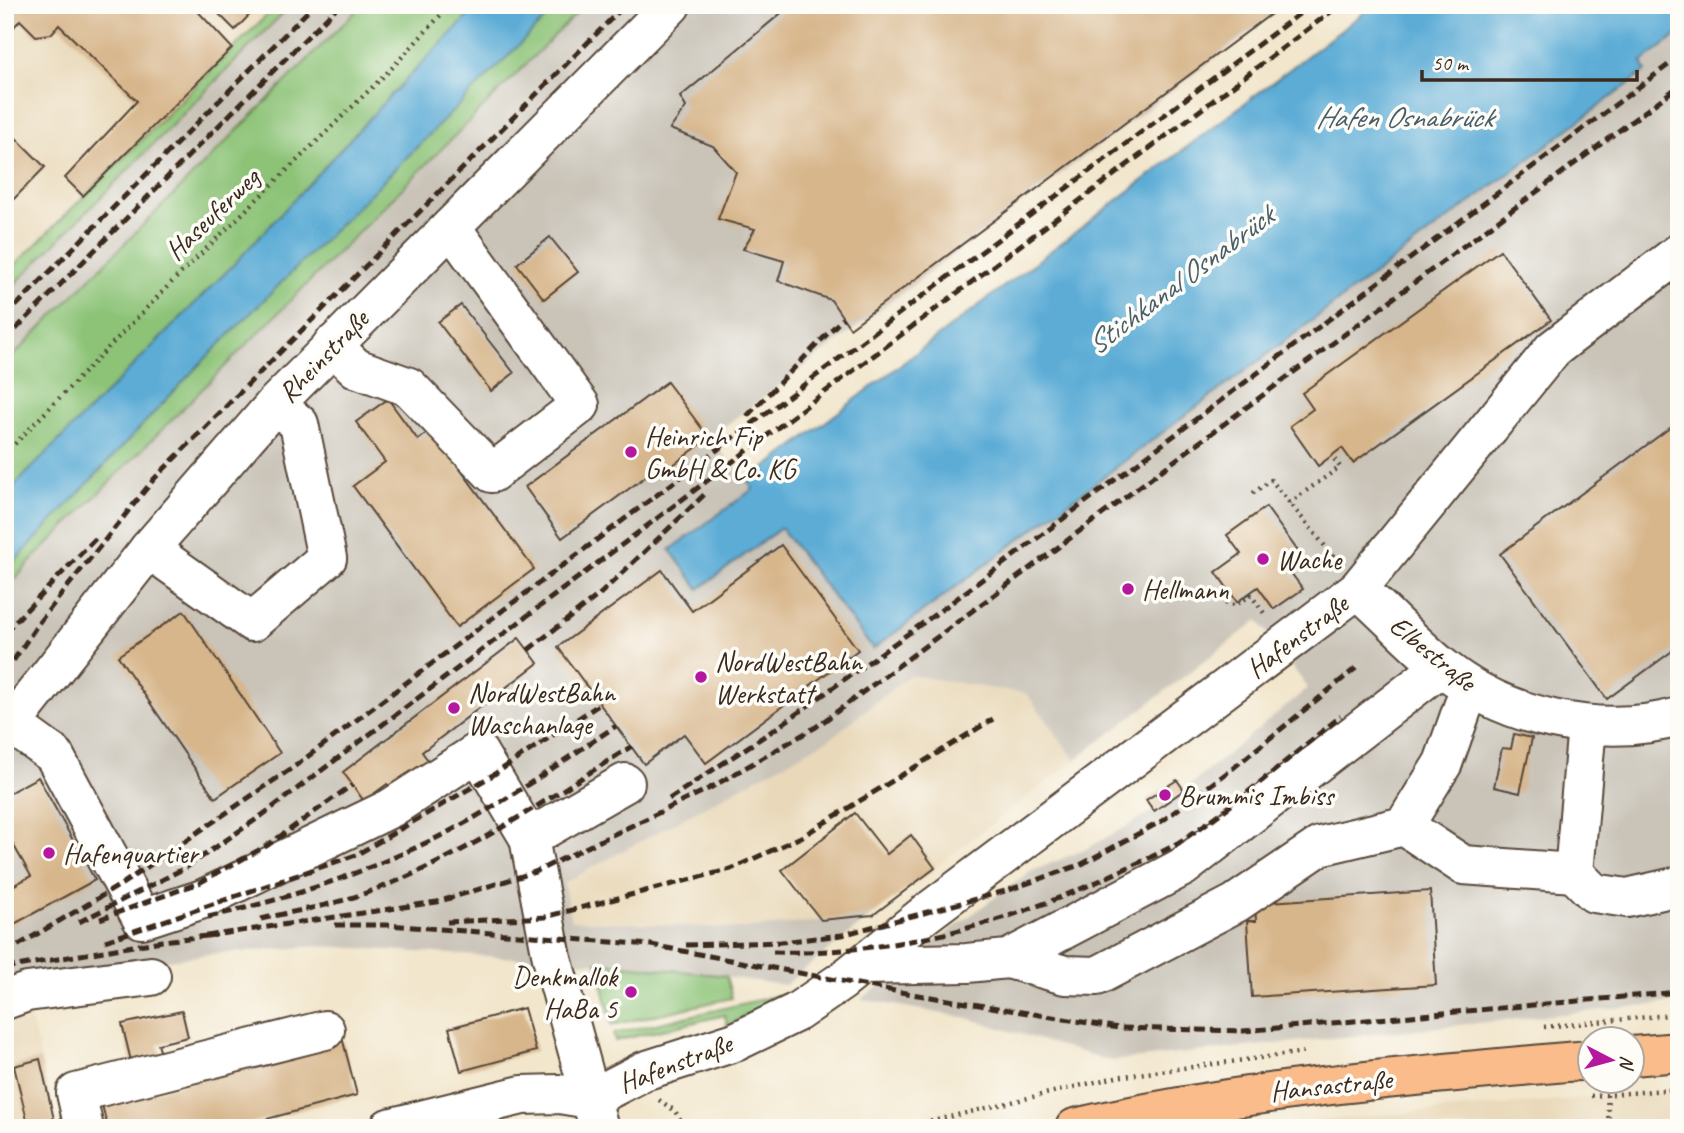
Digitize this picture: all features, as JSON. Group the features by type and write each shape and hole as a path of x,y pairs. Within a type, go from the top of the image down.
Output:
{"main road":[{"path":"1646,1055 1679,1052"},
{"name":"Hansastraße","path":"1075,1128 1222,1098 1319,1084 1576,1061"}],"street":[{"name":"Rheinstraße","path":"8,728 149,549 275,404 451,227 531,167 671,5"},
{"path":"332,345 356,368 409,387 492,473 580,405 451,227"},
{"name":"Hafenstraße","path":"389,1128 522,1095 559,1094 595,1113 644,1071 735,1042 797,1012 863,965 1285,629 1358,589 1553,349 1679,253"},
{"path":"149,549 252,622 327,558 299,424 275,404"},
{"name":"Elbestraße","path":"1358,589 1456,677 1523,712 1587,725 1652,725 1679,717"},
{"path":"863,965 967,963 1008,959 1065,975 1097,976 1236,903 1320,846 1404,826 1443,763 1456,677"},
{"path":"1008,959 1183,867 1456,677"},
{"path":"1574,873 1587,725"},
{"path":"8,728 54,755 142,919 203,899 391,808 478,752 519,816 529,838 552,958 595,1113"},
{"path":"529,838 625,783"},
{"path":"1404,826 1463,865 1574,873 1594,893 1628,898 1679,886"},
{"path":"5,1000 27,992 151,976"},
{"path":"84,1128 76,1093 325,1030"}],"path":[{"name":"Haseuferweg","path":"5,454 173,281 390,69 450,5"},
{"path":"1289,503 1340,467 1332,456"},
{"path":"1253,493 1271,480 1358,589"},
{"path":"1225,603 1236,605 1251,595 1285,629"},
{"path":"1607,1095 1609,1128"}],"shaded area":[{"path":"5,5 277,5 5,275"},
{"path":"291,5 362,5 5,364 5,294"},
{"path":"585,5 1286,5 709,438 754,489 671,550 698,588 781,528 873,649 1646,71 1642,62 1679,34 1679,1002 1111,1061 967,1018 861,999 895,976 967,963 970,943 923,950 1030,872 1086,849 1154,811 1184,790 1308,688 1258,620 1075,760 1027,694 910,675 831,738 564,883 571,920 743,929 873,915 785,985 633,965 321,946 210,954 30,981 5,990 5,591 30,562"},
{"path":"911,675 1028,694 1075,760 873,915 743,929 571,920 564,883 831,738"},
{"path":"29,1008 56,1128 5,1128 5,1017"},
{"path":"1679,1090 1679,1128 1274,1128 1301,1122"}],"green space":[{"path":"277,5 291,5 5,294 5,275"},
{"path":"362,5 585,5 30,562 5,591 5,364"},
{"path":"597,962 726,976 732,998 612,1025"},
{"path":"788,993 727,1026 725,1015 615,1041 613,1034"}],"water":[{"path":"479,5 559,5 194,370 5,572 5,495 236,262 389,97"},
{"name":"Hafen Osnabrück","path":"1374,5 1679,5 1679,34 1642,62 1646,71 873,649 781,528 699,589 670,550 753,489 748,481"}],"building":[{"path":"5,5 192,5 232,48 83,196 65,178 137,101 59,25 51,34 36,36 20,20 5,37"},
{"path":"210,5 259,5 235,30"},
{"path":"791,5 1283,5 850,328 831,300 778,281 784,261 743,249 755,229 718,219 736,172 713,146 670,129 686,107 680,97"},
{"path":"5,127 45,167 5,208"},
{"path":"550,237 578,272 544,299 517,264"},
{"path":"1500,250 1551,320 1353,463 1342,448 1318,466 1290,426 1313,409 1302,393"},
{"path":"461,305 514,373 491,391 438,322"},
{"name":"Heinrich Fip GmbH & Co. KG","path":"667,382 709,438 665,471 660,466 562,538 525,487"},
{"path":"388,399 418,440 431,430 534,569 457,627 353,486 385,462 356,422"},
{"path":"1679,421 1679,646 1607,699 1500,554"},
{"name":"Wache","path":"1266,507 1300,554 1285,565 1303,589 1274,609 1258,587 1237,602 1216,572 1241,554 1227,535"},
{"name":"NordWestBahn Werkstatt","path":"781,545 858,650 706,763 684,734 644,764 558,647 662,570 692,611"},
{"path":"184,611 280,753 215,798 118,656"},
{"name":"NordWestBahn Waschanlage","path":"519,638 538,663 422,752 430,763 393,791 387,784 364,801 343,772"},
{"path":"1514,734 1532,738 1520,793 1494,787 1502,748 1511,749"},
{"name":"Hafenquartier","path":"38,777 95,880 5,929 5,890 31,876 5,830 5,795"},
{"name":"Brummis Imbiss","path":"1177,780 1184,790 1154,811 1146,800"},
{"path":"855,813 887,854 911,835 935,868 873,915 821,920 782,870"},
{"path":"1430,891 1436,985 1252,997 1247,921 1256,921 1255,903"},
{"path":"524,1008 536,1051 461,1071 449,1028"},
{"path":"182,1011 188,1037 158,1044 161,1054 131,1061 122,1024"},
{"path":"343,1041 357,1095 233,1128 108,1128 102,1105"},
{"path":"40,1059 56,1128 29,1128 14,1066"},
{"path":"1679,1122 1679,1128 1635,1128 1635,1126"}],"railway":[{"path":"5,317 314,5"},
{"path":"5,340 339,5"},
{"path":"5,673 40,621 154,479 625,5"},
{"path":"5,953 122,884 295,766 1311,5"},
{"path":"79,922 187,867 261,816 1340,5"},
{"path":"669,799 781,725 948,605 1679,57"},
{"path":"207,936 437,902 535,872 710,788 816,727 1679,86"},
{"path":"747,416 843,318"},
{"path":"528,650 600,594 706,493"},
{"path":"5,632 98,536"},
{"path":"686,945 781,942 842,935 1009,890 1082,864 1162,821 1232,769 1356,668"},
{"path":"105,941 356,855 493,775 600,704"},
{"path":"773,952 818,952 906,942 992,921 1075,891 1173,846 1238,800 1341,716"},
{"path":"447,922 545,917 731,869 801,837 993,719"},
{"path":"208,917 321,885 430,841 502,801 616,726"},
{"path":"261,919 348,899 432,865 534,808 632,746"},
{"path":"100,919 199,883 268,845 352,785"},
{"path":"335,925 387,925 651,945 900,992 1119,1028 1243,1031 1679,992"},
{"path":"5,968 162,941 216,935"}],"place":[{"name":"Heinrich Fip GmbH & Co. KG","path":"631,452"},
{"name":"Wache","path":"1263,559"},
{"name":"Hellmann","path":"1128,589"},
{"name":"NordWestBahn Werkstatt","path":"701,677"},
{"name":"NordWestBahn Waschanlage","path":"454,708"},
{"name":"Brummis Imbiss","path":"1165,795"},
{"name":"Hafenquartier","path":"49,853"},
{"name":"Denkmallok HaBa 5","path":"631,992"}],"water label":[{"name":"Stichkanal Osnabrück","path":"1180,280"}]}
